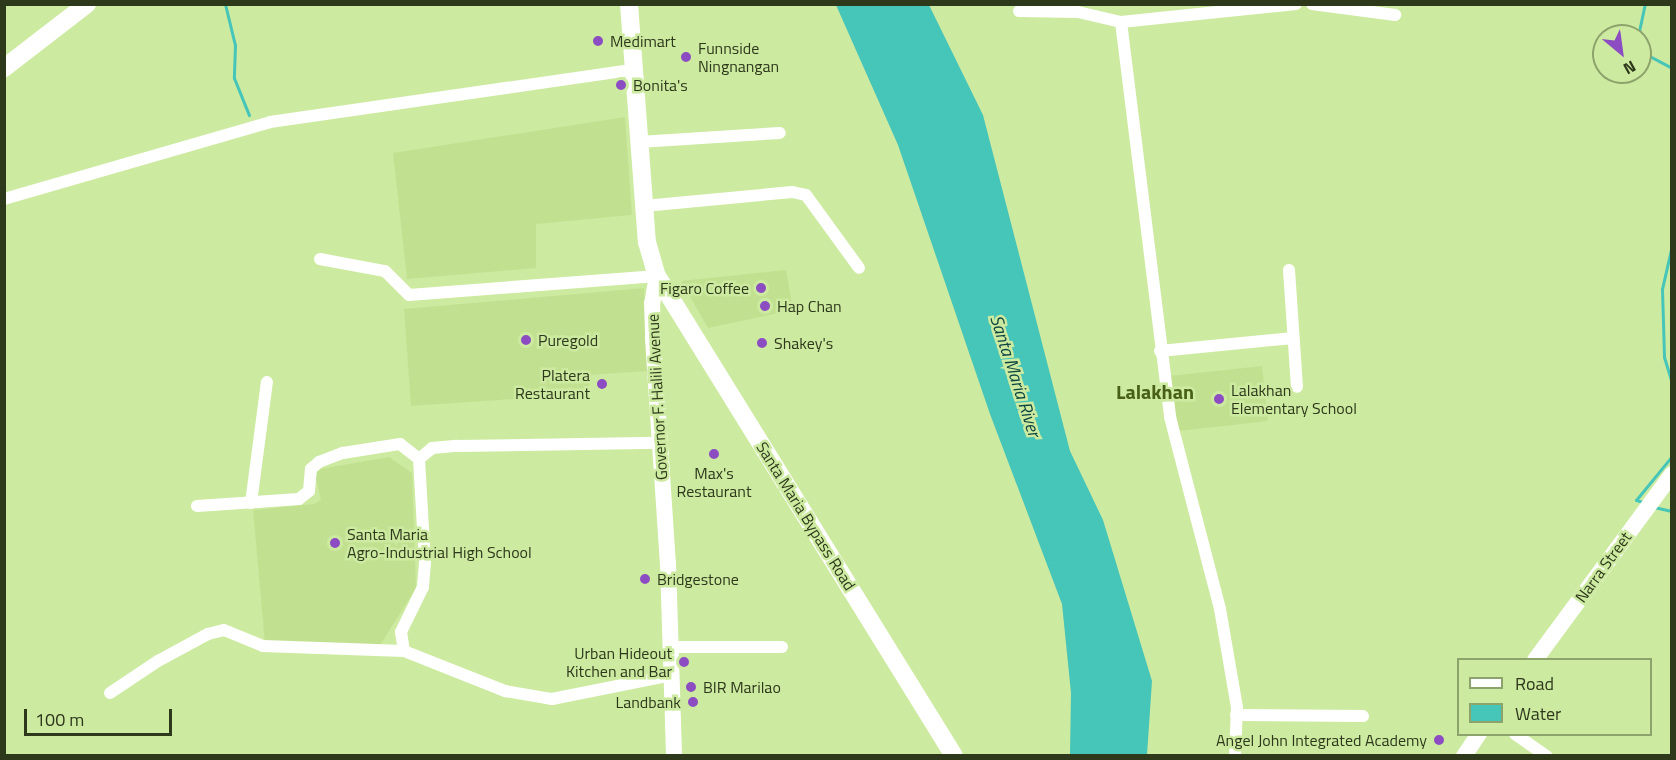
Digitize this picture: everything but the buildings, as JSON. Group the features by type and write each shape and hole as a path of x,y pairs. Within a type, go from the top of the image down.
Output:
{"main road":[{"path":"4,68 87,4"},
{"name":"Governor F. Halili Avenue","path":"629,4 647,242 657,276 652,303 672,647 674,756"},
{"name":"Santa Maria Bypass Road","path":"657,276 954,756"},
{"name":"Narra Street","path":"1536,658 1671,474"},
{"path":"1464,756 1478,736"}],"street":[{"path":"1020,11 1078,12 1122,22 1296,4"},
{"path":"1312,4 1395,15"},
{"path":"1122,22 1160,351 1170,417 1220,609 1236,715 1235,756"},
{"path":"4,199 270,122 633,70"},
{"path":"639,141 780,133"},
{"path":"644,206 792,192 806,195 859,267"},
{"path":"320,259 385,271 409,295 657,276"},
{"path":"1289,270 1297,387"},
{"path":"1160,351 1293,338"},
{"path":"250,503 267,382"},
{"path":"418,459 432,448 457,446 659,442"},
{"path":"196,506 304,497 311,469 319,462 344,453 400,444 418,459 425,580 401,632 405,651"},
{"path":"110,693 158,661 224,630 263,646 405,651 505,692 552,699 606,685 672,675"},
{"path":"672,647 782,647"},
{"path":"1236,715 1363,716"},
{"path":"1516,736 1546,756"}],"shaded area":[{"path":"625,117 632,215 536,224 536,268 407,279 393,153"},
{"path":"786,270 793,310 708,328 681,281"},
{"name":"Puregold","path":"644,288 648,371 589,375 589,394 411,406 404,309"},
{"name":"Lalakhan Elementary School","path":"1262,366 1268,421 1179,431 1169,376"},
{"name":"Santa Maria Agro-Industrial High School","path":"389,457 412,473 416,588 379,647 265,644 253,510 314,504 321,500 314,470"}],"water":[{"name":"Santa Maria River","path":"836,5 929,5 983,115 1070,451 1103,520 1152,681 1147,755 1070,755 1071,693 1062,604 990,414 898,145"}],"waterway":[{"path":"225,4 235,45 234,78 249,115"},
{"path":"1641,24 1645,4"},
{"path":"1652,57 1672,68"},
{"path":"1672,245 1662,289 1664,357 1672,384"},
{"path":"1643,502 1636,500 1672,456"},
{"path":"1654,507 1672,511"}],"place":[{"name":"Medimart","path":"598,41"},
{"name":"Funnside Ningnangan","path":"686,57"},
{"name":"Bonita's","path":"621,85"},
{"name":"Figaro Coffee","path":"761,288"},
{"name":"Hap Chan","path":"765,306"},
{"name":"Puregold","path":"526,340"},
{"name":"Shakey's","path":"762,343"},
{"name":"Platera Restaurant","path":"602,384"},
{"name":"Lalakhan Elementary School","path":"1219,399"},
{"name":"Max's Restaurant","path":"714,454"},
{"name":"Santa Maria Agro-Industrial High School","path":"335,543"},
{"name":"Bridgestone","path":"645,579"},
{"name":"Urban Hideout Kitchen and Bar","path":"684,662"},
{"name":"BIR Marilao","path":"691,687"},
{"name":"Landbank","path":"693,702"},
{"name":"Angel John Integrated Academy","path":"1439,740"}],"district":[{"name":"Lalakhan","path":"1155,391"}]}
